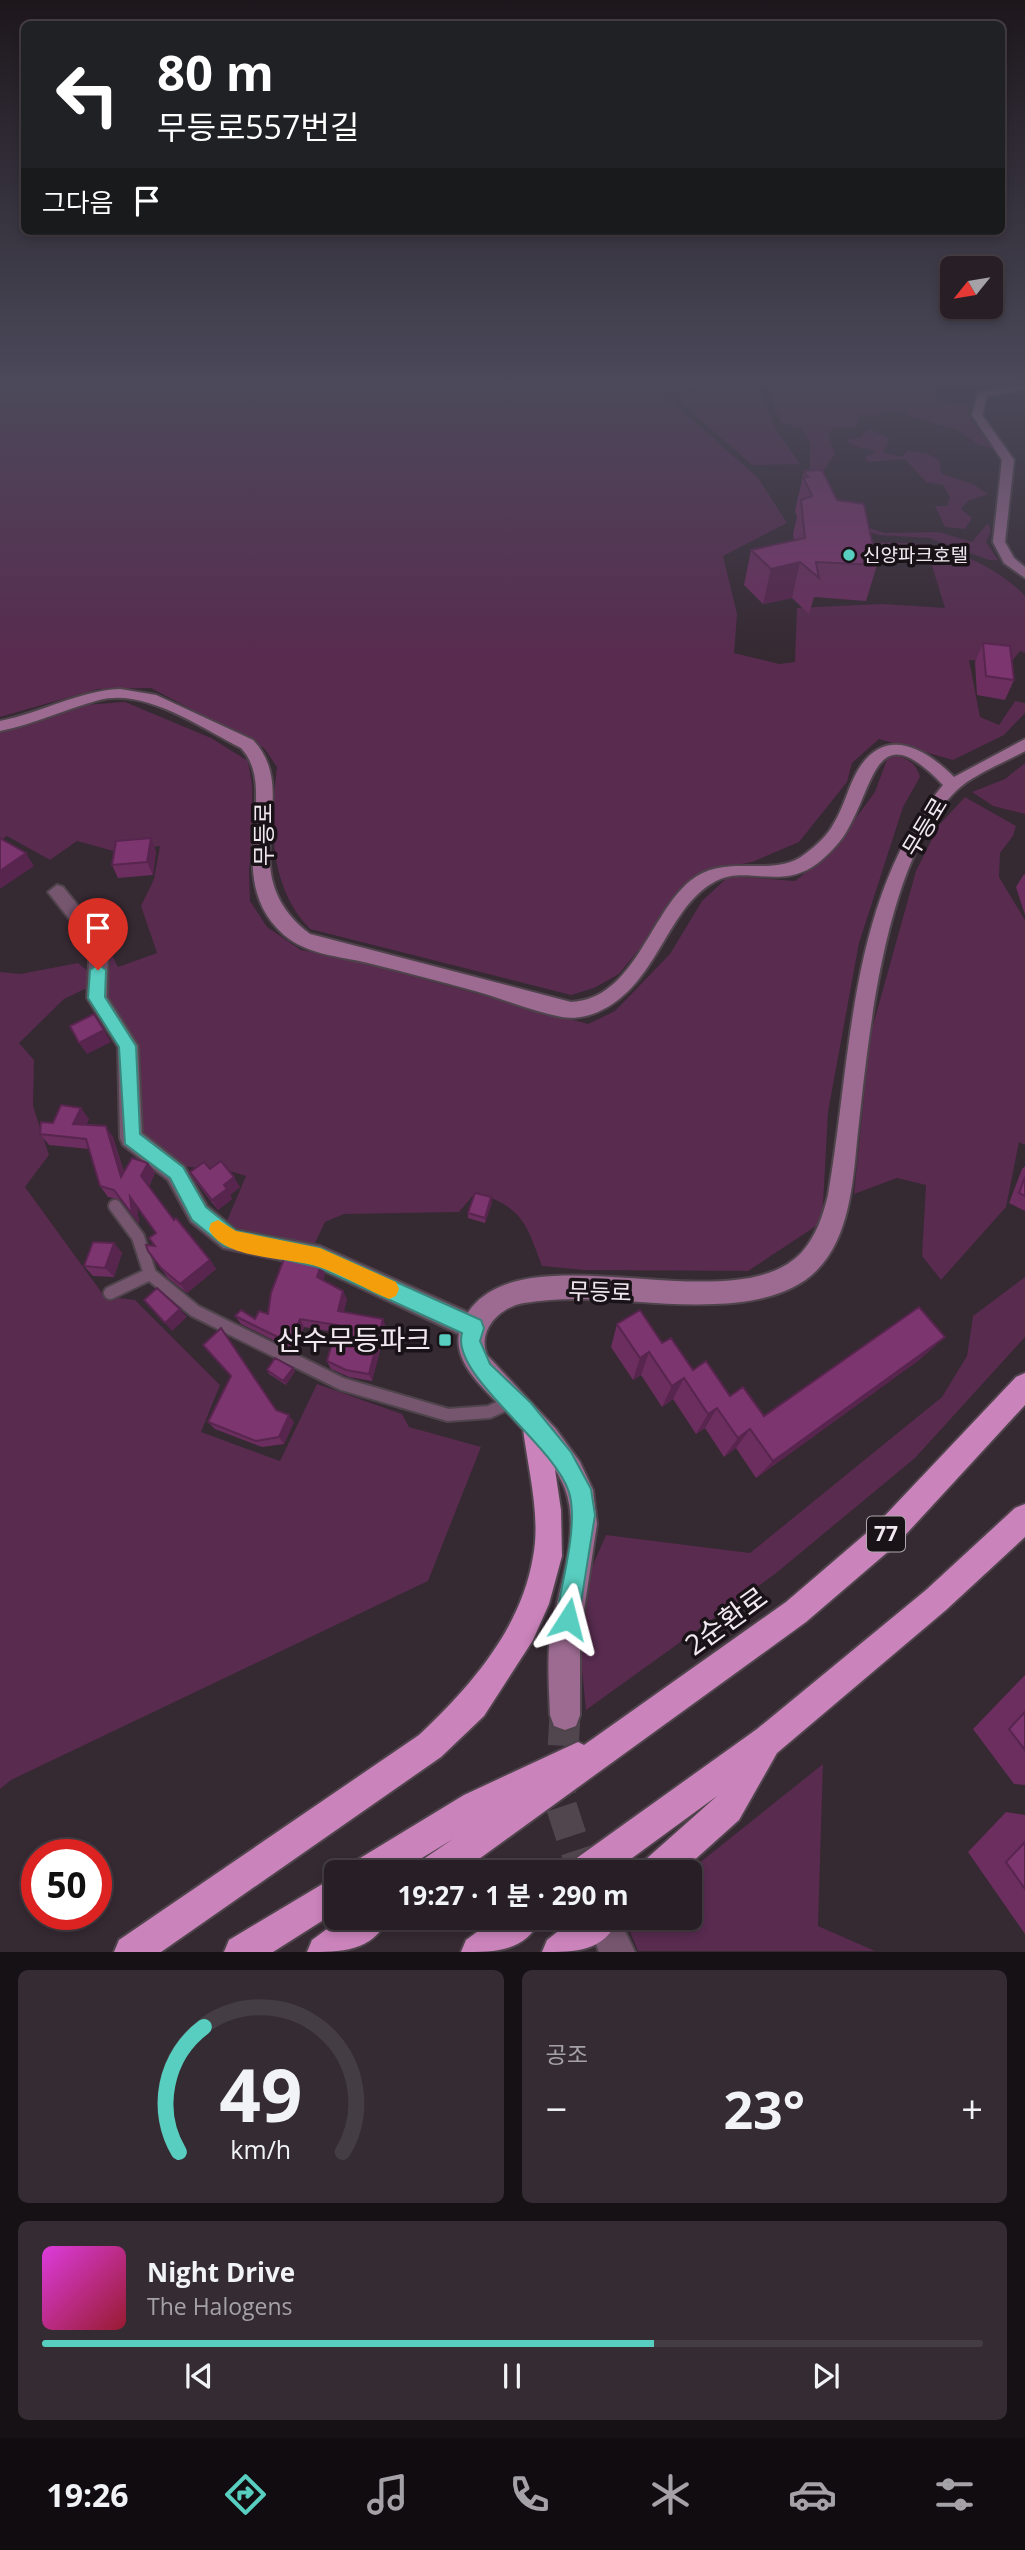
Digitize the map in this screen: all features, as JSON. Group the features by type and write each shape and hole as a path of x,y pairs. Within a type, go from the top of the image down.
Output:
{"highway":[{"name":"2순환로","path":"451,1860 796,1612 887,1534 1025,1386"},
{"path":"131,1951 430,1746 473,1706 523,1630 548,1556 547,1510 536,1429"},
{"path":"603,1860 768,1740 936,1600 1025,1518"},
{"path":"671,1860 728,1809 768,1740"},
{"path":"388,1860 475,1805 617,1741"},
{"path":"241,1951 324,1900"},
{"path":"324,1951 354,1930"},
{"path":"478,1951 507,1930"},
{"path":"559,1951 610,1936"}],"main road":[{"path":"1006,475 999,542 1009,560 1025,575"},
{"name":"무등로","path":"0,726 42,717 99,695 120,694 151,698 247,744 260,756 266,774 261,822 264,892 273,913 305,940 565,1010 590,1007 612,994 640,968 681,906 710,876 732,870 786,870 807,863 840,829 869,766 879,753 900,748 915,754 936,767 952,785 936,799 921,823 900,873 865,996 838,1209 807,1264 792,1275 758,1289 657,1293 522,1292 482,1313 474,1328"},
{"path":"952,785 1025,744"},
{"path":"474,1328 470,1342 476,1362 564,1460 579,1489 583,1515 565,1641 565,1715"}],"street":[{"path":"57,892 99,943 97,998 128,1046 131,1138 176,1172 199,1214 231,1240 320,1257 474,1328"}],"lane":[{"path":"115,1206 138,1237 150,1274 195,1311 342,1384 448,1415 489,1412 512,1401"},
{"path":"110,1293 150,1274"}],"shaded area":[{"path":"0,475 755,475 787,523 723,556 737,614 734,653 779,664 795,662 797,608 882,604 945,608 928,553 875,546 873,542 929,545 955,552 1005,578 1025,596 1025,653 1020,651 1010,664 969,660 980,717 999,725 1015,701 1025,703 1025,713 1004,735 953,760 879,739 852,763 847,782 799,842 752,862 712,870 696,877 680,892 650,936 619,974 594,988 571,995 310,929 296,912 279,874 273,832 277,767 264,748 151,688 98,689 0,717"},
{"path":"811,475 820,475 840,513 859,525 885,533 939,532 972,542 988,523 991,531 986,542 998,560 989,560 929,538 879,535 847,526 834,514"},
{"path":"920,475 945,475 973,484 988,494 968,501 961,509 972,518 965,529 945,527 935,506 947,506 950,497 943,485 926,482"},
{"path":"125,702 211,738 248,761 252,784 253,833 249,870 250,901 267,927 301,950 353,960 588,1024 615,1011 670,954 702,901 729,876 795,881 830,853 875,792 889,754 909,761 920,777 903,807 859,943 828,1112 822,1222 748,1271 584,1270 542,1266 521,1219 504,1204 476,1192 459,1212 344,1214 325,1222 314,1245 241,1233 226,1223 246,1176 226,1170 178,1166 138,1133 102,981 103,951 109,950 118,967 157,953 141,906 154,879 160,846 117,852 77,841 50,860 7,836 0,841 0,732 84,705"},
{"path":"1025,763 1025,814 993,806 972,792 1005,779"},
{"path":"965,797 1016,826 1013,836 1000,853 999,877 1025,920 1025,1145 1019,1142 1006,1207 941,1280 922,1256 926,1185 897,1178 854,1194 870,1036 916,871 939,825"},
{"path":"78,963 90,973 89,987 64,999 19,1043 34,1060 33,1106 49,1155 25,1187 102,1293 135,1300 220,1385 201,1432 280,1461 317,1384 402,1414 409,1427 481,1447 428,1581 11,1780 0,1789 0,972 20,974"},
{"path":"1025,1277 1025,1337 915,1458 775,1574 586,1710 581,1660 588,1576 606,1535 750,1553 942,1397 967,1356 973,1316"},
{"path":"823,1764 818,1926 875,1951 638,1951 629,1930 702,1930 702,1861"}],"building":[{"path":"807,475 825,475 837,500 864,504 877,565 816,562 819,578 800,562 771,569 751,550 805,538 801,500 812,496 803,477 808,477"},
{"path":"983,643 1010,646 1014,680 986,676"},
{"path":"0,838 26,853 0,871"},
{"path":"151,838 147,862 112,865 116,841"},
{"path":"94,1014 104,1030 79,1043 70,1026"},
{"path":"61,1105 81,1108 73,1124 106,1126 121,1177 132,1158 148,1163 141,1176 174,1220 176,1218 210,1260 180,1284 161,1268 146,1245 155,1246 149,1238 156,1233 130,1197 132,1214 114,1190 100,1186 86,1139 40,1134 41,1122 53,1123"},
{"path":"221,1161 234,1177 224,1185 227,1189 212,1200 190,1172 204,1162 210,1169"},
{"path":"1025,1177 1025,1196 1019,1193"},
{"path":"475,1193 491,1197 485,1218 468,1213"},
{"path":"93,1242 114,1243 105,1268 84,1266"},
{"path":"285,1256 321,1265 317,1277 343,1291 338,1311 383,1319 369,1374 346,1370 327,1361 337,1325 300,1319 290,1343 235,1316 241,1310 255,1319 259,1311 268,1314 271,1293"},
{"path":"157,1288 180,1309 165,1323 144,1300"},
{"path":"919,1307 945,1337 773,1461 750,1429 738,1438 717,1408 708,1414 684,1378 672,1386 649,1352 640,1358 617,1324 640,1310 662,1343 671,1338 693,1370 706,1361 730,1396 743,1387 764,1416"},
{"path":"221,1328 276,1410 289,1415 279,1437 256,1441 208,1422 231,1376 203,1345"},
{"path":"275,1358 293,1368 283,1381 267,1370"},
{"path":"1025,1712 1025,1750 1009,1729"},
{"path":"1025,1842 1025,1889 1006,1862"}],"tunnel":[{"path":"565,1715 560,1802 579,1860"}],"slow traffic":[{"path":"218,1229 231,1240 320,1257 389,1289"}],"place":[{"name":"신양파크호텔","path":"849,555"},
{"name":"산수무등파크","path":"445,1340"}],"route":[{"path":"98,970 97,998 128,1046 131,1138 176,1172 199,1214 231,1240 320,1257 474,1328 470,1342 476,1362 502,1392 524,1411 564,1460 579,1489 583,1515 568,1619"}]}
